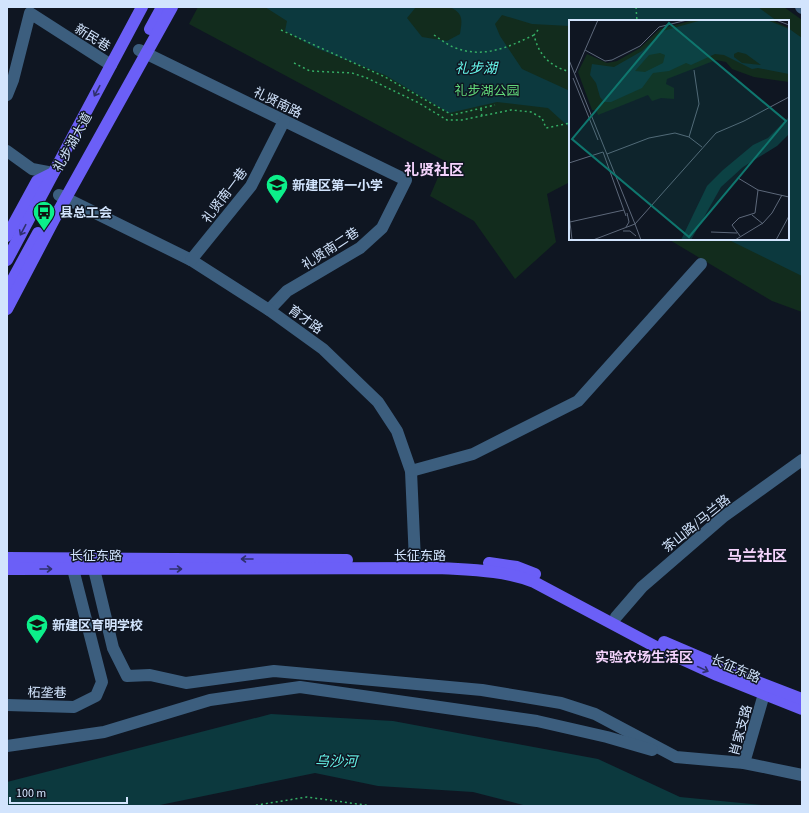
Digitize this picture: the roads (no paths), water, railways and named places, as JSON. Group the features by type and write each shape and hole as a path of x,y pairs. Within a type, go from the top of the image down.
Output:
{"main road":[{"name":"礼步湖大道","path":"7,260 142,7"},
{"name":"礼步湖大道","path":"7,290 63,196 142,52 162,7"},
{"path":"142,52 172,7"},
{"path":"7,236 37,181 54,173"},
{"path":"7,309 63,196"},
{"name":"长征东路","path":"7,558 496,563 517,567 536,574 663,642 802,699"},
{"name":"长征东路","path":"7,569 440,568 494,571 520,576 534,582 658,648 717,675 802,709"}],"street":[{"name":"新民巷","path":"7,95 13,80 30,14 111,65"},
{"name":"礼贤南路","path":"142,52 406,180"},
{"name":"礼贤南一巷","path":"191,260 251,186 284,121"},
{"path":"7,151 32,169 54,173"},
{"name":"礼贤南二巷","path":"269,310 287,291 360,248 382,228 406,180"},
{"name":"育才路","path":"63,196 191,260 269,310 323,349 378,402 397,431 411,470 415,561"},
{"path":"411,470 473,454 578,401 700,264"},
{"name":"茶山路/马兰路","path":"616,617 642,587 723,517 802,460"},
{"name":"柘垄巷","path":"7,705 74,706 96,696 102,682 73,569"},
{"path":"94,569 113,648 127,676 150,675 186,683 274,671 482,690 561,703 588,712 676,757"},
{"path":"7,746 104,732 210,700 300,687 536,721 607,737 676,757 744,763"},
{"name":"肖家支路","path":"764,694 744,763 802,775"}],"water":[{"name":"礼步湖","path":"265,7 416,7 407,18 422,37 447,41 460,34 461,25 460,15 450,7 758,7 776,20 569,20 569,26 532,24 502,15 495,24 500,36 522,69 569,91 569,127 548,108 497,102 449,113 385,75 316,48 285,31 287,21"},
{"path":"789,29 802,38 802,276 729,240 789,240"},
{"name":"乌沙河","path":"271,714 393,721 598,759 680,797 773,806 527,806 473,792 378,786 315,773 155,806 7,806 7,782"}],"place":[{"name":"新建区第一小学","path":"277,204"},
{"name":"县总工会","path":"44,232"},
{"name":"新建区育明学校","path":"37,644"}],"district":[{"name":"礼贤社区","path":"434,170"},
{"name":"马兰社区","path":"757,556"},
{"name":"实验农场生活区","path":"644,657"}],"park label":[{"name":"礼步湖公园","path":"487,90"}]}
